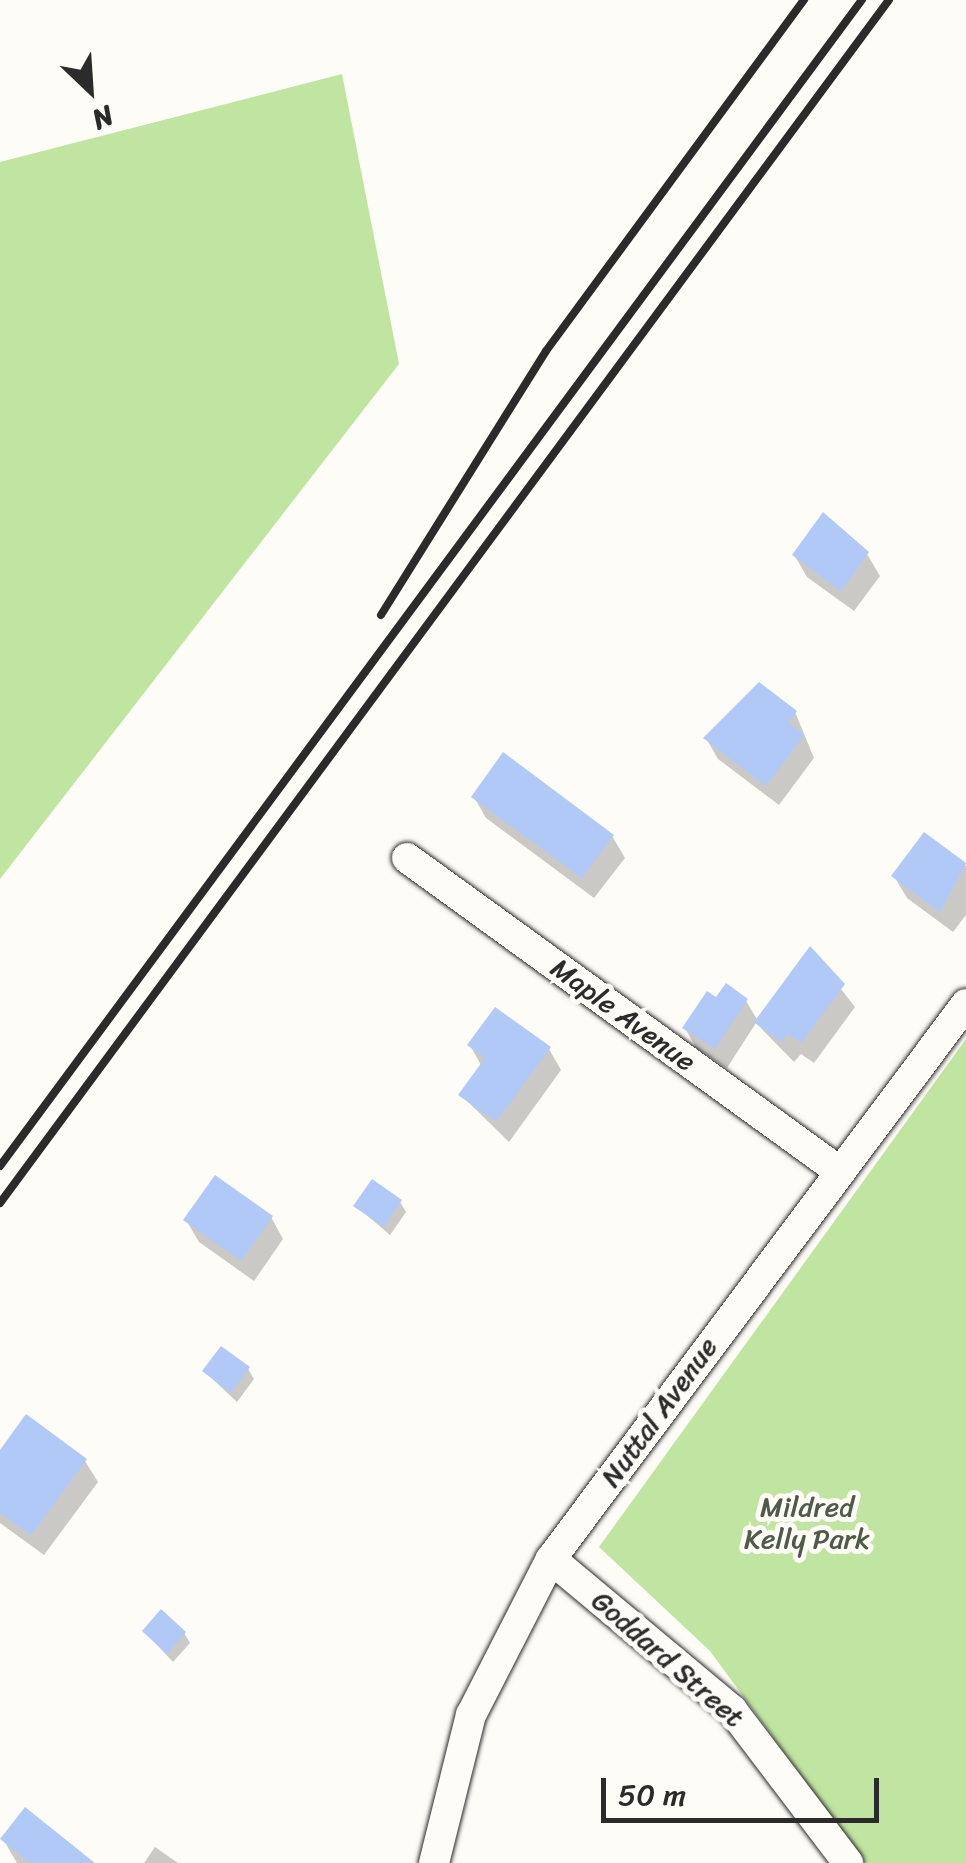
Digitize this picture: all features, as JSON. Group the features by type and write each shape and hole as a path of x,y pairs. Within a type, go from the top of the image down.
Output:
{"street":[{"name":"Maple Avenue","path":"406,858 839,1171"},
{"name":"Nuttal Avenue","path":"434,1863 470,1715 551,1559 966,1004"},
{"name":"Goddard Street","path":"551,1559 732,1710 848,1863"}],"green space":[{"path":"342,74 399,364 0,879 0,162"},
{"name":"Mildred Kelly Park","path":"966,1039 966,1863 865,1863 710,1651 599,1547"}],"building":[{"path":"823,512 869,552 841,591 792,555"},
{"path":"759,682 797,711 788,723 804,735 766,786 703,738"},
{"path":"503,752 614,835 582,878 471,797"},
{"path":"924,832 966,863 940,912 891,876"},
{"path":"810,946 845,984 801,1043 788,1034 781,1042 754,1022"},
{"path":"726,983 748,999 715,1049 682,1028 707,991 716,997"},
{"path":"495,1007 551,1047 496,1122 458,1095 485,1058 467,1045"},
{"path":"215,1175 273,1216 241,1261 183,1220"},
{"path":"372,1179 402,1200 384,1227 353,1206"},
{"path":"221,1346 250,1367 231,1393 202,1371"},
{"path":"26,1414 87,1459 31,1535 0,1513 0,1450"},
{"path":"161,1609 186,1632 167,1654 142,1631"},
{"path":"25,1807 95,1863 30,1863 0,1839"}],"railway":[{"path":"381,615 546,351 804,0"},
{"path":"0,1166 862,0"},
{"path":"0,1203 889,0"}]}
